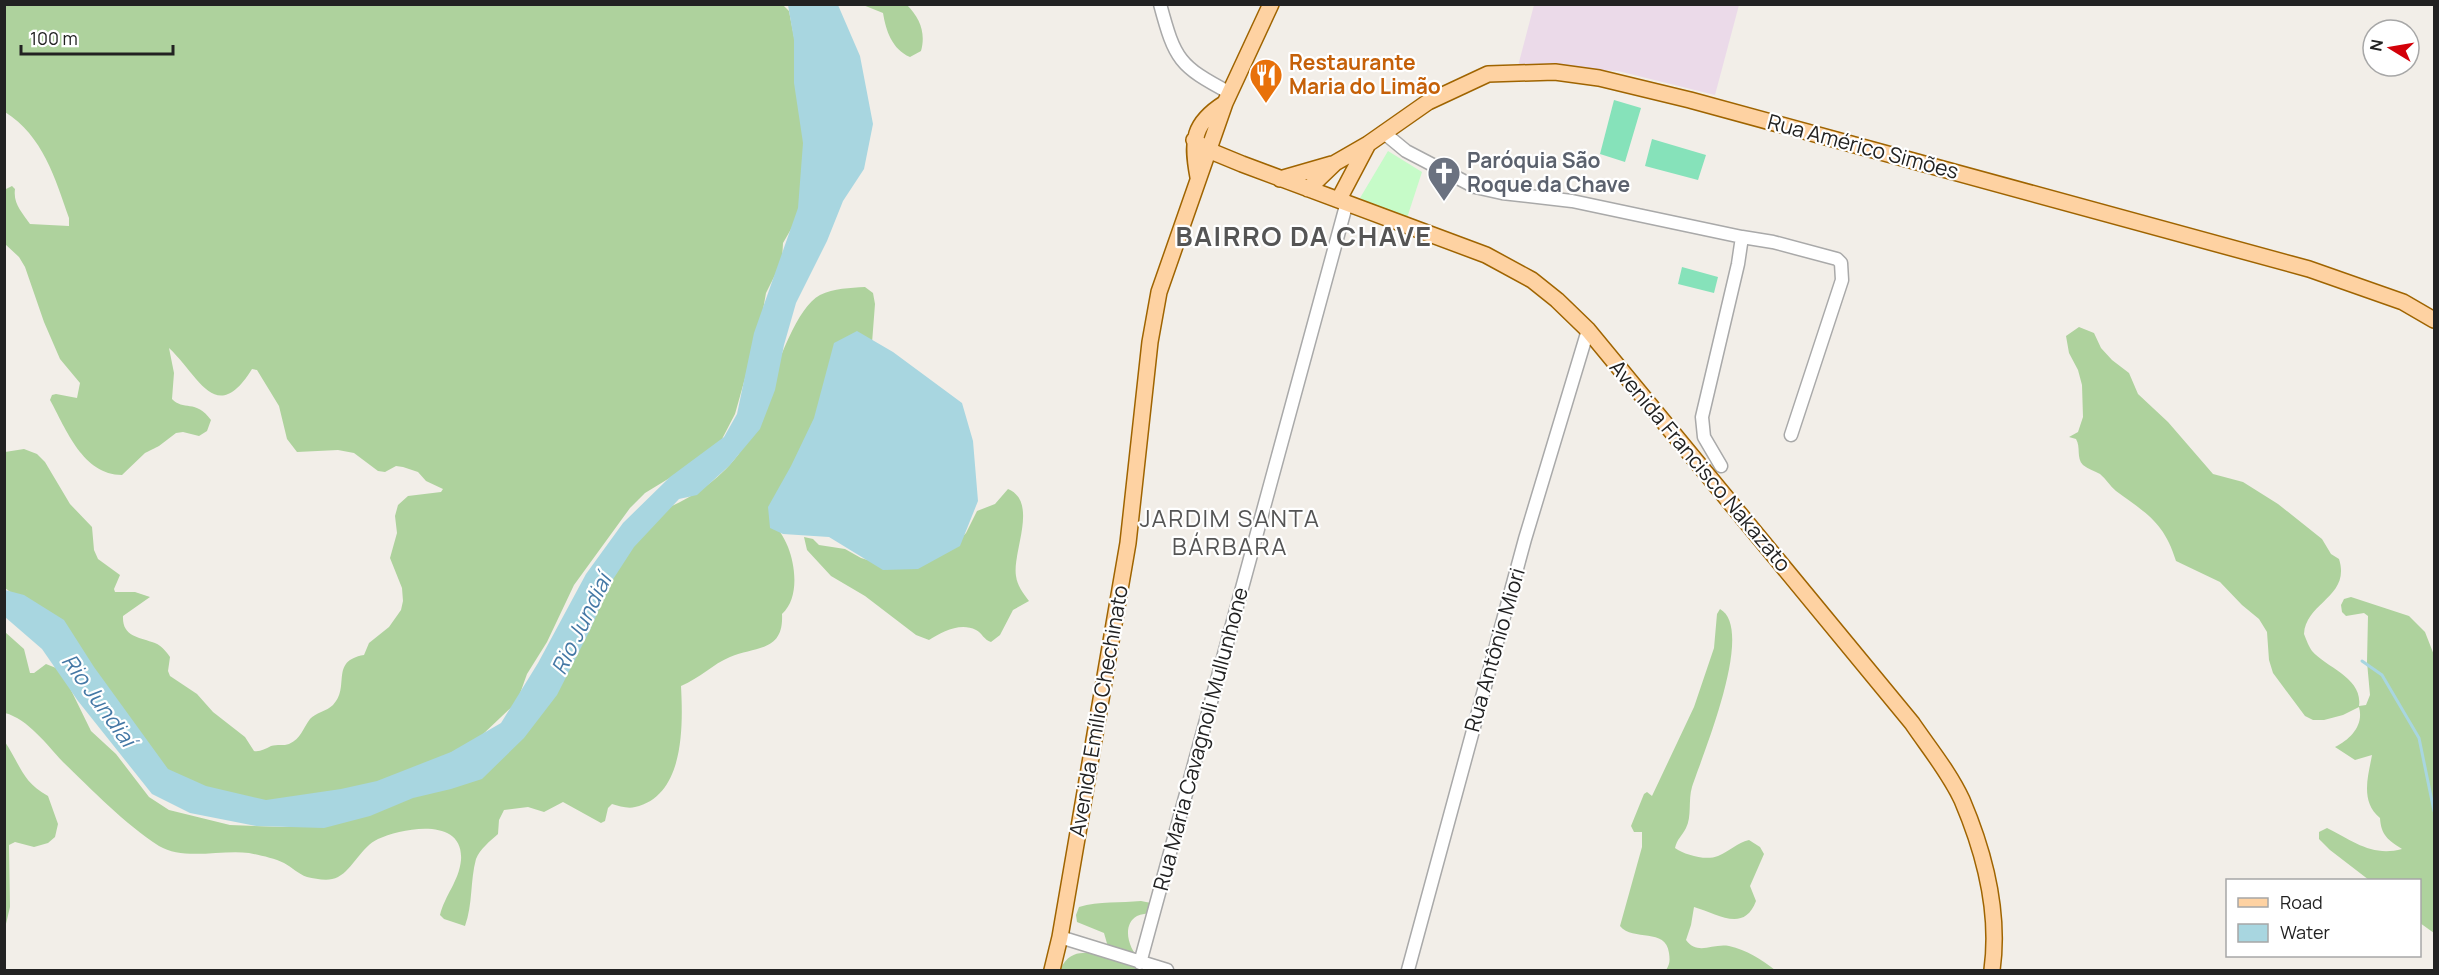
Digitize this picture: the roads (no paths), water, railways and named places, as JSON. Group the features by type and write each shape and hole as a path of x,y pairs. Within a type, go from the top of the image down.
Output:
{"main road":[{"name":"Avenida Emílio Chechinato","path":"1052,970 1060,937 1128,543 1150,342 1159,292 1228,98 1271,4"},
{"name":"Rua Américo Simões","path":"1308,189 1335,163 1368,144 1428,102 1488,74 1555,72 1599,78 1712,106 2219,246 2309,268 2403,302 2434,320"},
{"path":"1198,178 1194,140 1200,126 1212,111 1228,98"},
{"name":"Avenida Francisco Nakazato","path":"1194,140 1208,150 1280,179 1486,255 1532,280 1557,300 1587,330 1912,723 1944,768 1961,800 1992,894 1995,928 1992,970"},
{"name":"Rua Maria Cavagnoli Mullunhone","path":"1343,201 1368,144"},
{"path":"1280,179 1335,163"}],"street":[{"path":"1160,4 1175,52 1182,63 1228,98"},
{"path":"1383,132 1406,151 1475,187 1502,193 1572,201 1773,242 1837,259 1841,263 1842,279 1791,435"},
{"name":"Rua Maria Cavagnoli Mullunhone","path":"1140,963 1343,201"},
{"path":"1721,466 1704,437 1702,417 1738,264 1742,237"},
{"name":"Rua Antônio Miori","path":"1408,970 1525,539 1587,330"},
{"path":"1060,937 1167,970"}],"water":[{"name":"Rio Jundiaí","path":"788,5 838,5 860,56 873,124 864,169 843,201 827,241 796,303 784,345 775,390 760,429 729,466 697,495 679,499 634,547 610,584 557,695 524,738 482,779 413,798 370,816 324,828 256,826 190,813 152,794 78,701 42,649 5,617 5,590 24,595 64,620 94,667 168,769 206,786 266,800 341,789 377,781 451,752 501,723 538,663 586,574 623,523 670,477 724,437 737,414 754,333 798,208 803,143 794,83 794,40"},
{"path":"857,331 893,352 962,403 973,441 978,501 960,546 918,569 883,570 829,537 783,534 770,528 768,507 814,418 834,343"}],"waterway":[{"path":"2362,661 2382,675 2419,738 2434,811"}],"place":[{"name":"Restaurante Maria do Limão","path":"1266,104"},
{"name":"Paróquia São Roque da Chave","path":"1444,202"}],"district":[{"name":"BAIRRO DA CHAVE","path":"1304,237"},
{"name":"JARDIM SANTA BÁRBARA","path":"1230,533"}]}
